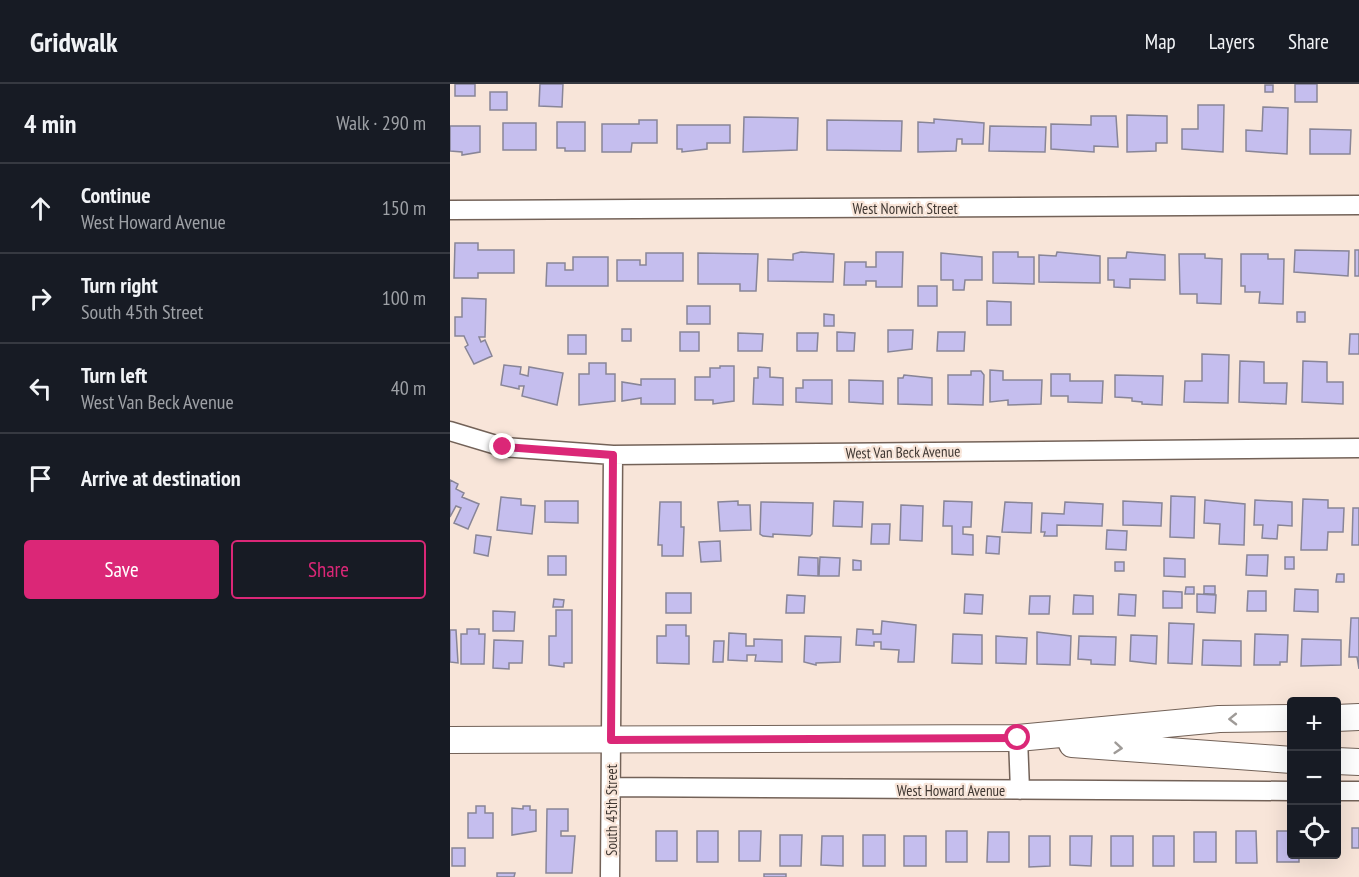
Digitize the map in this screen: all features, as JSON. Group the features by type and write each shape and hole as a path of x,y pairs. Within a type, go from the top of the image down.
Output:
{"street":[{"name":"West Norwich Street","path":"450,210 1359,205"},
{"name":"West Van Beck Avenue","path":"450,431 503,447 613,455 1359,448"},
{"name":"South 45th Street","path":"610,877 613,455"},
{"path":"1341,718 1359,717"},
{"path":"451,739 1018,738 1219,719 1287,718"},
{"path":"1018,738 1113,748 1287,760"},
{"path":"1018,738 1020,790"},
{"path":"1341,762 1359,762"},
{"name":"West Howard Avenue","path":"611,787 1287,791"},
{"path":"1341,791 1359,791"}],"building":[{"path":"455,84 475,84 475,96 455,96"},
{"path":"540,84 563,84 562,107 539,106"},
{"path":"1295,84 1317,84 1317,102 1295,102"},
{"path":"1265,85 1273,85 1273,92 1265,92"},
{"path":"490,92 507,92 507,110 490,110"},
{"path":"1198,105 1224,105 1223,152 1182,149 1182,129 1198,129"},
{"path":"1263,107 1288,108 1287,154 1246,151 1246,130 1262,131"},
{"path":"1127,115 1167,116 1167,143 1156,143 1156,151 1127,152"},
{"path":"1091,116 1116,116 1118,147 1094,146 1094,152 1051,149 1051,124 1091,125"},
{"path":"744,117 798,118 797,150 743,152"},
{"path":"934,119 984,123 983,144 962,144 962,139 957,139 956,151 918,152 918,122 934,123"},
{"path":"639,120 657,120 657,143 632,143 631,152 602,152 602,124 639,124"},
{"path":"827,120 902,121 901,151 827,150"},
{"path":"557,122 585,122 585,151 565,151 565,148 557,148"},
{"path":"503,123 536,123 536,150 503,150"},
{"path":"677,125 730,125 730,143 707,143 707,149 682,152 682,149 677,149"},
{"path":"450,126 480,126 480,152 462,155 462,152 450,151"},
{"path":"990,126 1046,127 1045,152 989,151"},
{"path":"1310,129 1351,130 1350,154 1310,154"},
{"path":"455,243 478,243 478,250 514,250 514,273 478,273 478,278 454,278"},
{"path":"1295,250 1349,251 1348,276 1294,272"},
{"path":"1355,250 1359,250 1359,276 1355,276"},
{"path":"801,252 834,254 833,282 768,281 768,259 793,260 793,254"},
{"path":"876,252 903,252 902,287 876,287 876,281 866,281 866,285 844,285 845,262 866,262 866,267 876,267"},
{"path":"993,252 1018,252 1018,257 1034,257 1034,284 993,283"},
{"path":"1057,252 1100,256 1100,283 1039,282 1039,255 1056,256"},
{"path":"1127,252 1165,255 1165,280 1130,279 1130,288 1114,287 1114,280 1108,280 1108,258 1126,258"},
{"path":"646,253 683,253 683,281 617,281 617,260 640,260 640,265 646,265"},
{"path":"698,253 758,254 756,291 740,291 740,284 698,284"},
{"path":"941,253 982,257 982,280 965,280 964,290 953,290 953,280 941,280"},
{"path":"1179,254 1205,254 1205,258 1222,259 1221,304 1197,303 1197,294 1180,294"},
{"path":"1241,254 1268,254 1268,259 1284,259 1283,304 1259,303 1260,292 1245,292 1245,286 1241,286"},
{"path":"573,257 608,257 608,286 546,286 547,263 565,263 565,270 573,270"},
{"path":"918,286 937,286 937,306 918,306"},
{"path":"462,298 486,299 485,337 479,337 481,342 485,340 492,356 474,364 465,347 468,345 464,336 455,336 455,317 462,317"},
{"path":"987,301 1011,302 1011,325 987,325"},
{"path":"687,306 710,306 710,324 687,324"},
{"path":"1297,312 1305,312 1305,322 1297,322"},
{"path":"824,314 834,315 834,326 824,326"},
{"path":"622,329 631,329 631,341 622,341"},
{"path":"888,330 913,330 912,349 888,352"},
{"path":"680,332 699,332 699,351 680,351"},
{"path":"837,332 855,333 854,351 837,351"},
{"path":"938,332 965,332 964,351 937,351"},
{"path":"738,333 763,334 762,351 738,351"},
{"path":"797,333 818,333 817,351 797,351"},
{"path":"1350,334 1359,334 1359,354 1349,354"},
{"path":"568,335 586,335 586,354 568,354"},
{"path":"1202,354 1229,355 1228,403 1184,402 1185,381 1202,381"},
{"path":"1240,361 1264,362 1264,383 1287,383 1286,404 1239,402"},
{"path":"1303,361 1327,362 1327,382 1343,382 1343,404 1302,402"},
{"path":"589,363 606,363 606,374 615,374 615,401 579,405 579,374 589,374"},
{"path":"504,365 521,367 520,374 528,376 529,367 563,373 557,405 522,396 524,386 519,386 519,389 501,385"},
{"path":"720,366 734,366 734,401 713,404 713,400 695,400 695,377 710,377 710,368 720,368"},
{"path":"758,367 770,368 770,377 783,378 783,405 753,404 754,378 758,378"},
{"path":"990,370 1003,371 1003,380 1042,380 1041,404 1008,405 1008,400 990,402"},
{"path":"971,371 981,371 984,375 983,405 948,404 948,375 971,375"},
{"path":"1051,374 1070,374 1070,381 1103,381 1102,403 1068,402 1068,396 1051,396"},
{"path":"904,375 932,378 932,405 898,404 898,378 903,378"},
{"path":"1115,375 1163,376 1162,405 1142,404 1142,402 1132,401 1132,398 1115,397"},
{"path":"641,379 675,379 675,404 641,404 641,398 622,401 622,382 641,385"},
{"path":"803,380 832,380 832,404 796,402 796,388 803,388"},
{"path":"849,380 883,381 883,404 849,402"},
{"path":"450,480 458,484 456,489 464,493 462,497 479,504 468,529 454,523 461,508 456,506 450,517"},
{"path":"1171,496 1195,497 1194,538 1170,537"},
{"path":"501,497 521,499 521,505 535,506 532,534 497,530"},
{"path":"1303,499 1328,500 1328,508 1344,508 1343,532 1328,532 1327,550 1301,550"},
{"path":"1205,500 1245,504 1244,545 1219,544 1220,524 1204,523"},
{"path":"1255,500 1292,502 1292,526 1278,525 1277,539 1262,538 1263,525 1254,525"},
{"path":"545,501 578,501 578,523 545,522"},
{"path":"738,501 738,505 750,505 751,530 720,531 718,502"},
{"path":"834,501 863,502 862,527 833,526"},
{"path":"944,501 972,502 971,527 963,527 963,534 973,535 973,555 952,554 952,526 943,526"},
{"path":"1123,501 1162,503 1161,526 1123,525"},
{"path":"660,502 681,502 681,527 684,527 683,556 662,556 662,545 658,545"},
{"path":"761,502 813,503 812,534 810,536 773,534 773,537 763,536 760,534"},
{"path":"1005,502 1032,503 1031,533 1002,532"},
{"path":"1065,502 1103,504 1102,526 1057,525 1057,536 1044,536 1045,532 1041,532 1042,513 1064,514"},
{"path":"901,505 923,506 922,541 900,540"},
{"path":"1353,508 1359,508 1359,545 1352,545"},
{"path":"872,524 890,524 889,544 871,544"},
{"path":"1107,530 1127,531 1126,550 1106,549"},
{"path":"476,535 491,537 488,556 474,553"},
{"path":"987,536 1000,537 999,554 986,553"},
{"path":"720,541 721,561 701,562 699,542"},
{"path":"1247,555 1268,555 1267,576 1246,575"},
{"path":"548,556 566,556 566,575 548,575"},
{"path":"799,557 818,558 818,576 798,575"},
{"path":"820,557 840,558 839,576 819,576"},
{"path":"1285,557 1294,557 1294,569 1285,569"},
{"path":"1164,558 1185,559 1185,577 1164,576"},
{"path":"853,560 861,561 861,570 853,570"},
{"path":"1115,562 1124,562 1124,571 1115,571"},
{"path":"1337,574 1344,574 1344,582 1336,582"},
{"path":"1204,586 1215,586 1215,594 1204,594"},
{"path":"1186,587 1194,587 1194,594 1185,594"},
{"path":"1295,589 1318,590 1318,612 1294,611"},
{"path":"1163,591 1182,592 1182,608 1163,608"},
{"path":"1248,591 1266,591 1266,611 1247,611"},
{"path":"666,593 691,593 691,613 666,613"},
{"path":"965,594 983,595 982,614 964,613"},
{"path":"1119,594 1136,595 1135,616 1118,615"},
{"path":"1197,594 1216,595 1215,613 1197,612"},
{"path":"787,595 805,596 804,613 786,613"},
{"path":"1074,595 1093,596 1093,614 1073,614"},
{"path":"1030,596 1050,596 1049,614 1029,614"},
{"path":"554,599 564,600 563,607 553,607"},
{"path":"556,610 572,610 572,663 564,663 564,667 549,665 549,636 556,636"},
{"path":"493,611 515,612 514,631 493,631"},
{"path":"1351,618 1359,618 1359,669 1357,657 1349,657"},
{"path":"882,621 916,625 914,662 898,662 899,650 881,649 881,642 874,642 874,646 856,645 857,629 873,630 873,634 881,634"},
{"path":"1169,623 1194,624 1192,664 1168,663"},
{"path":"666,625 686,625 686,636 689,636 689,664 657,663 657,636 666,636"},
{"path":"467,629 479,629 479,634 485,634 484,664 461,664 461,634 467,634"},
{"path":"450,630 456,630 458,663 450,662"},
{"path":"1037,632 1071,636 1070,665 1037,664"},
{"path":"729,633 746,634 746,646 754,646 754,639 782,640 782,662 755,661 756,655 747,655 747,661 728,660"},
{"path":"953,634 982,635 982,664 952,663"},
{"path":"1255,634 1288,635 1287,662 1280,662 1280,665 1254,665"},
{"path":"1131,635 1157,636 1156,664 1130,661"},
{"path":"805,636 841,637 840,662 816,663 816,665 804,662"},
{"path":"996,636 1027,638 1026,664 996,663"},
{"path":"1079,636 1116,637 1115,665 1091,664 1091,660 1078,659"},
{"path":"1302,639 1341,640 1341,665 1301,666"},
{"path":"494,640 523,641 522,663 509,663 509,669 493,668"},
{"path":"1203,640 1241,641 1241,666 1202,665"},
{"path":"714,641 724,641 723,662 713,662"},
{"path":"476,806 485,806 485,813 493,813 493,838 468,838 468,813 476,813"},
{"path":"523,806 530,806 530,810 536,810 536,831 512,835 512,808 523,809"},
{"path":"547,809 568,809 568,831 561,831 561,836 575,836 572,873 546,873"},
{"path":"1352,828 1359,828 1359,848 1352,848"},
{"path":"656,831 677,831 677,861 656,861"},
{"path":"697,831 718,831 718,862 697,862"},
{"path":"739,831 761,831 760,861 739,861"},
{"path":"946,831 967,831 967,862 946,862"},
{"path":"1236,831 1256,831 1257,863 1236,863"},
{"path":"1277,831 1287,831 1287,859 1299,859 1299,862 1277,862"},
{"path":"988,832 1009,832 1009,862 987,862"},
{"path":"1194,832 1216,832 1216,862 1194,862"},
{"path":"780,835 802,835 801,866 780,866"},
{"path":"863,835 885,835 885,866 863,866"},
{"path":"822,836 843,836 843,866 821,865"},
{"path":"904,836 926,836 926,866 904,866"},
{"path":"1029,836 1050,836 1050,866 1029,867"},
{"path":"1070,836 1092,836 1091,866 1070,865"},
{"path":"1111,836 1133,836 1133,866 1111,866"},
{"path":"1153,836 1174,836 1174,866 1153,866"},
{"path":"452,848 465,848 465,866 452,866"},
{"path":"497,873 515,873 514,877 497,877"},
{"path":"764,874 786,874 786,877 764,877"}],"route":[{"path":"503,447 613,455 611,740 1018,738"}]}
